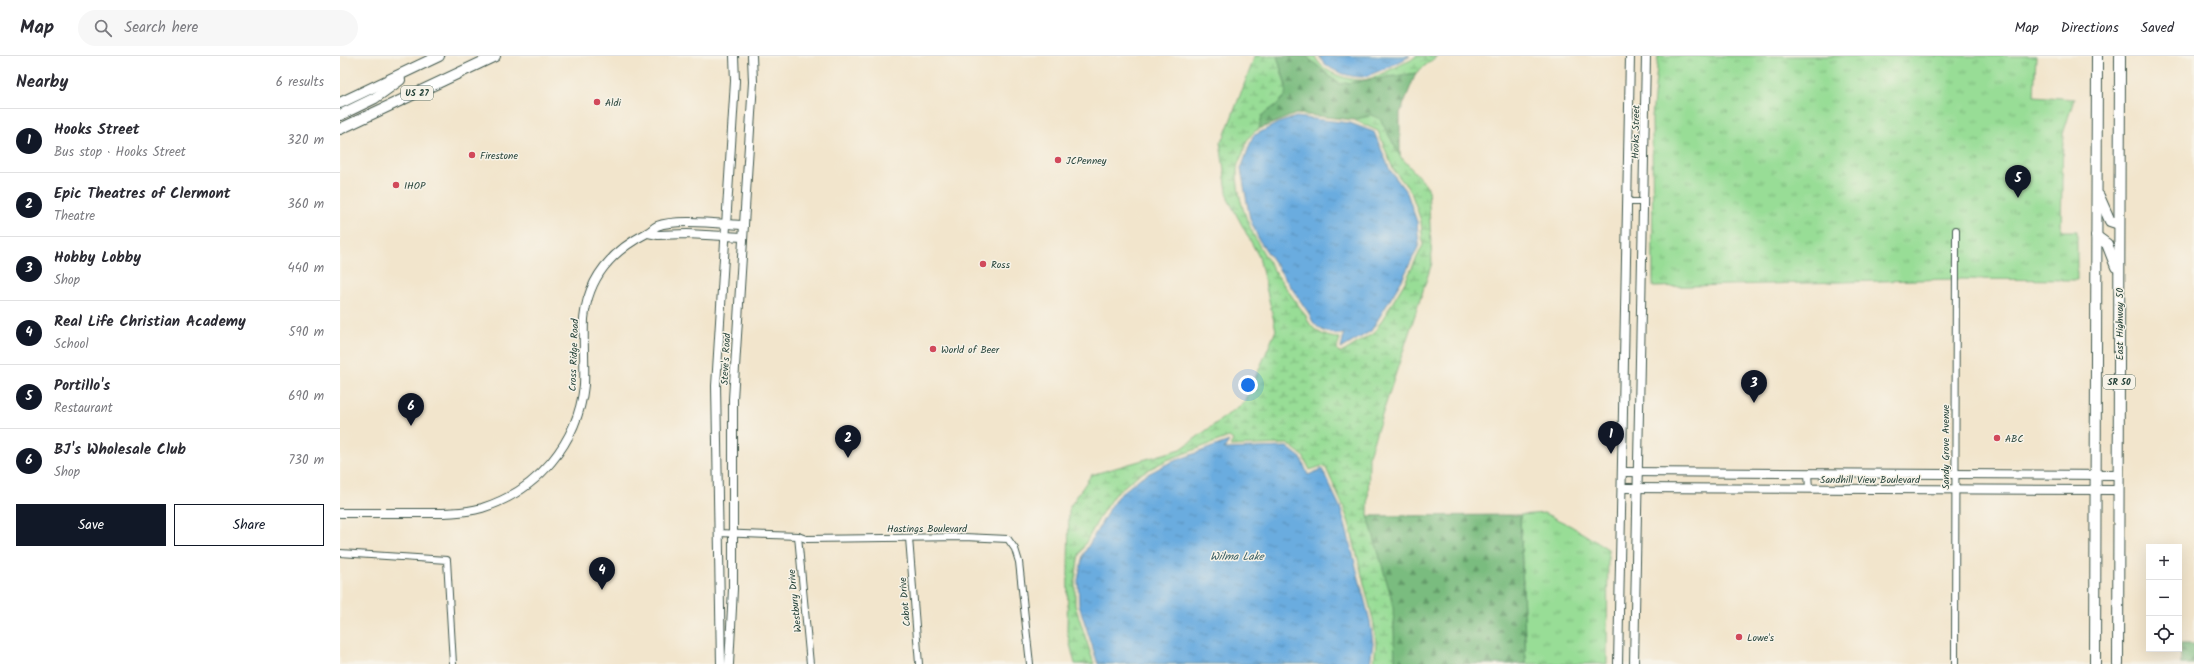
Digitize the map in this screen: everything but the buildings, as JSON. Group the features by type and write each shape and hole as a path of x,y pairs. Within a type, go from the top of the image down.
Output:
{"highway":[{"name":"US 27","path":"340,103 439,56"},
{"name":"US 27","path":"340,129 495,56"},
{"name":"SR 50","path":"2095,664 2097,56"},
{"name":"East Highway 50","path":"2118,664 2120,56"},
{"path":"340,115 375,98 418,66"},
{"path":"2096,187 2110,221 2119,224"},
{"path":"2096,236 2107,244 2119,275"},
{"path":"2095,650 2098,664"}],"street":[{"name":"Steve's Road","path":"720,664 716,386 735,81 734,56"},
{"name":"Steve's Road","path":"729,664 733,589 733,399 753,82 752,56"},
{"name":"Hooks Street","path":"1618,664 1630,56"},
{"name":"Hooks Street","path":"1634,664 1639,472 1646,56"},
{"path":"1627,202 1644,202"},
{"name":"Cross Ridge Road","path":"340,513 444,513 467,511 501,500 517,492 534,480 545,470 564,444 577,416 584,385 586,308 598,276 610,259 621,248 637,237 648,233 657,226 672,223 744,225"},
{"name":"Sandy Grove Avenue","path":"1955,664 1956,230"},
{"path":"648,233 658,235 687,234 743,237"},
{"name":"Sandhill View Boulevard","path":"1622,472 2118,475"},
{"path":"1808,473 1809,489"},
{"name":"Sandhill View Boulevard","path":"1622,488 2118,490"},
{"name":"Hastings Boulevard","path":"718,533 798,536 806,539 1008,539 1015,549 1019,562 1030,664"},
{"name":"Westbury Drive","path":"798,536 810,664"},
{"name":"Cabot Drive","path":"909,538 919,664"},
{"path":"340,553 447,560 453,664"}],"green space":[{"path":"1255,56 1277,56 1286,87 1285,96 1275,106 1262,115 1259,129 1248,139 1238,163 1238,190 1243,209 1260,248 1311,325 1324,335 1340,338 1337,349 1339,352 1343,352 1374,333 1405,282 1423,245 1421,221 1411,192 1393,169 1378,131 1354,120 1371,115 1380,119 1400,156 1428,187 1432,263 1369,455 1368,516 1393,604 1395,664 1374,664 1376,643 1373,620 1349,523 1326,468 1322,466 1310,470 1303,456 1288,444 1230,446 1233,440 1229,437 1167,460 1138,475 1114,495 1102,513 1079,555 1075,580 1075,605 1094,664 1075,664 1067,632 1069,508 1091,475 1181,449 1245,402 1276,330 1259,257 1228,199 1220,142 1224,137"},
{"path":"1277,56 1306,56 1339,84 1416,73 1400,113 1400,156 1380,119 1371,115 1354,120 1296,114 1259,129 1262,115 1275,106 1286,86"},
{"path":"1306,56 1315,56 1318,62 1328,71 1342,77 1362,80 1379,75 1411,60 1416,56 1437,56 1416,73 1339,84"},
{"path":"1658,56 2036,56 2034,96 2074,99 2063,134 2061,231 2077,231 2077,280 1955,279 1653,287 1652,117"},
{"path":"1544,513 1571,526 1608,549 1607,664 1526,664 1520,515"},
{"path":"1520,515 1526,664 1395,664 1393,604 1368,516"},
{"path":"2182,644 2194,644 2194,664 2181,664"}],"water":[{"path":"1319,56 1410,56 1366,76 1356,77 1332,69 1322,61"},
{"path":"1296,117 1350,123 1374,132 1390,170 1407,193 1417,222 1419,245 1402,280 1371,331 1341,349 1344,334 1333,334 1319,328 1315,324 1259,240 1250,219 1241,169 1253,136 1278,123"},
{"name":"Wilma Lake","path":"1229,441 1224,449 1287,447 1301,458 1308,475 1322,469 1340,507 1370,621 1373,643 1370,664 1098,664 1079,605 1078,580 1083,555 1106,515 1117,497 1140,478 1169,463"}],"place":[{"name":"Aldi","path":"597,102"},
{"name":"Firestone","path":"472,155"},
{"name":"JCPenney","path":"1058,160"},
{"name":"IHOP","path":"396,185"},
{"name":"Portillo's","path":"2018,198"},
{"name":"Ross","path":"983,264"},
{"name":"World of Beer","path":"933,349"},
{"name":"Hobby Lobby","path":"1754,403"},
{"name":"BJ's Wholesale Club","path":"411,426"},
{"name":"ABC","path":"1997,438"},
{"name":"Hooks Street","path":"1611,454"},
{"name":"Epic Theatres of Clermont","path":"848,458"},
{"name":"Real Life Christian Academy","path":"602,590"},
{"name":"Lowe's","path":"1739,637"}]}
